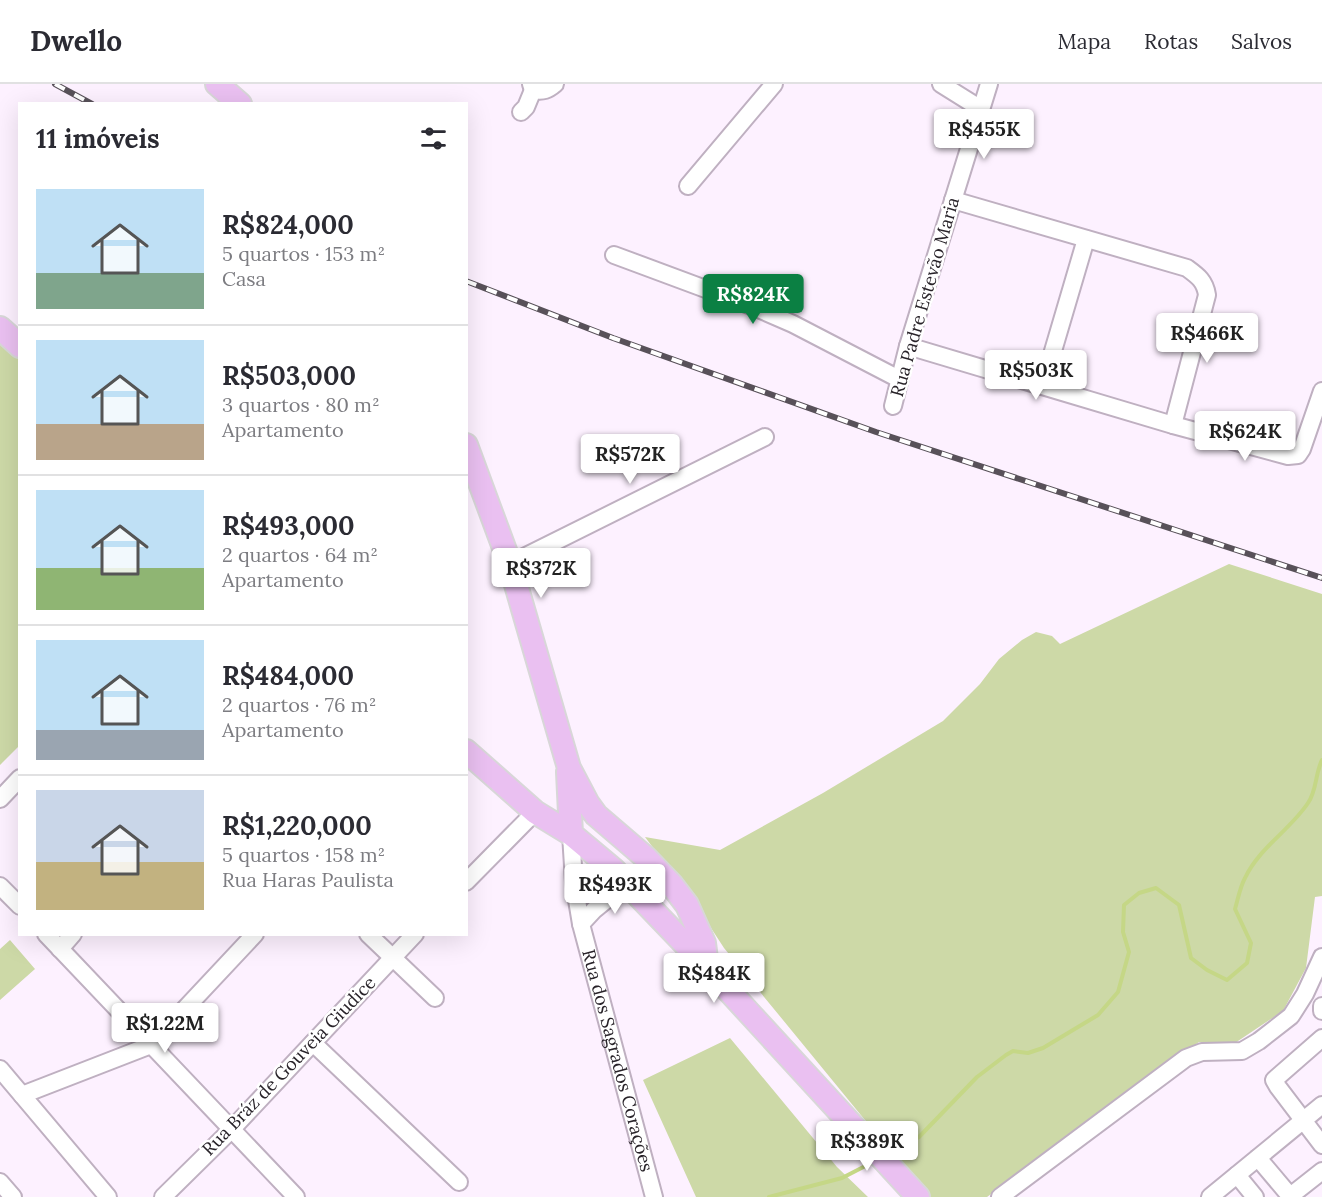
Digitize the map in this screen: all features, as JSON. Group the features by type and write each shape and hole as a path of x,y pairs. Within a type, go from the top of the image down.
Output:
{"main road":[{"path":"217,84 238,102"},
{"path":"0,328 18,344"},
{"path":"468,451 510,564 568,768 596,815 645,857 687,905 704,943 707,967"},
{"path":"468,753 535,812 571,834 627,883 918,1197"},
{"path":"568,768 571,834"},
{"path":"627,883 645,857"}],"street":[{"path":"521,112 526,107 532,87 547,91 555,84"},
{"path":"688,186 774,84"},
{"path":"940,84 981,110"},
{"name":"Rua Padre Estevão Maria","path":"893,406 908,346 989,84"},
{"path":"953,200 1187,268 1198,275 1206,285 1207,295 1173,425"},
{"path":"1043,385 1086,239"},
{"path":"614,255 754,307 793,324 899,379"},
{"path":"908,346 1173,425 1288,456 1298,455 1302,449 1322,391"},
{"path":"510,564 765,437"},
{"path":"0,799 18,780"},
{"path":"468,880 535,812"},
{"name":"Rua dos Sagrados Corações","path":"571,834 574,882 581,924 654,1197"},
{"path":"581,924 594,910 627,883"},
{"path":"0,886 18,904"},
{"path":"48,936 296,1197"},
{"path":"60,949 71,936"},
{"path":"22,1095 151,1045 253,936"},
{"path":"370,936 435,998"},
{"name":"Rua Bráz de Gouveia Giudice","path":"163,1197 231,1130 413,936"},
{"path":"1000,1197 1186,1058 1202,1052 1242,1051 1259,1041 1291,1016 1305,994 1322,957"},
{"path":"1322,1006 1322,1011"},
{"path":"1322,1038 1274,1080 1322,1144"},
{"path":"313,1043 459,1182"},
{"path":"0,1069 6,1087 22,1095 108,1197"},
{"path":"1215,1195 1322,1106"},
{"path":"1258,1158 1289,1196 1322,1171"},
{"path":"1237,1175 1255,1197"},
{"path":"0,1182 13,1197"}],"green space":[{"path":"0,340 18,356 18,747 0,765"},
{"path":"1229,564 1322,594 1322,896 1315,897 1306,968 1283,1011 1235,1043 1199,1042 987,1197 928,1197 724,948 696,905 645,837 720,850 823,793 943,721 980,684 999,659 1036,632 1052,636 1060,644"},
{"path":"10,940 35,969 0,1000 0,949"},
{"path":"730,1038 837,1167 868,1197 696,1197 643,1080"}],"waterway":[{"path":"889,1153 919,1137 977,1077 1006,1055 1013,1051 1028,1053 1043,1048 1098,1015 1118,992 1129,952 1123,932 1124,905 1139,893 1156,888 1179,905 1191,958 1207,970 1227,980 1247,963 1251,943 1235,909 1242,885 1258,857 1293,822 1308,803 1322,760"},
{"path":"769,1197 842,1178 875,1161"}],"railway":[{"path":"55,84 88,102"},
{"path":"468,282 613,338 876,432 1322,578"}]}
